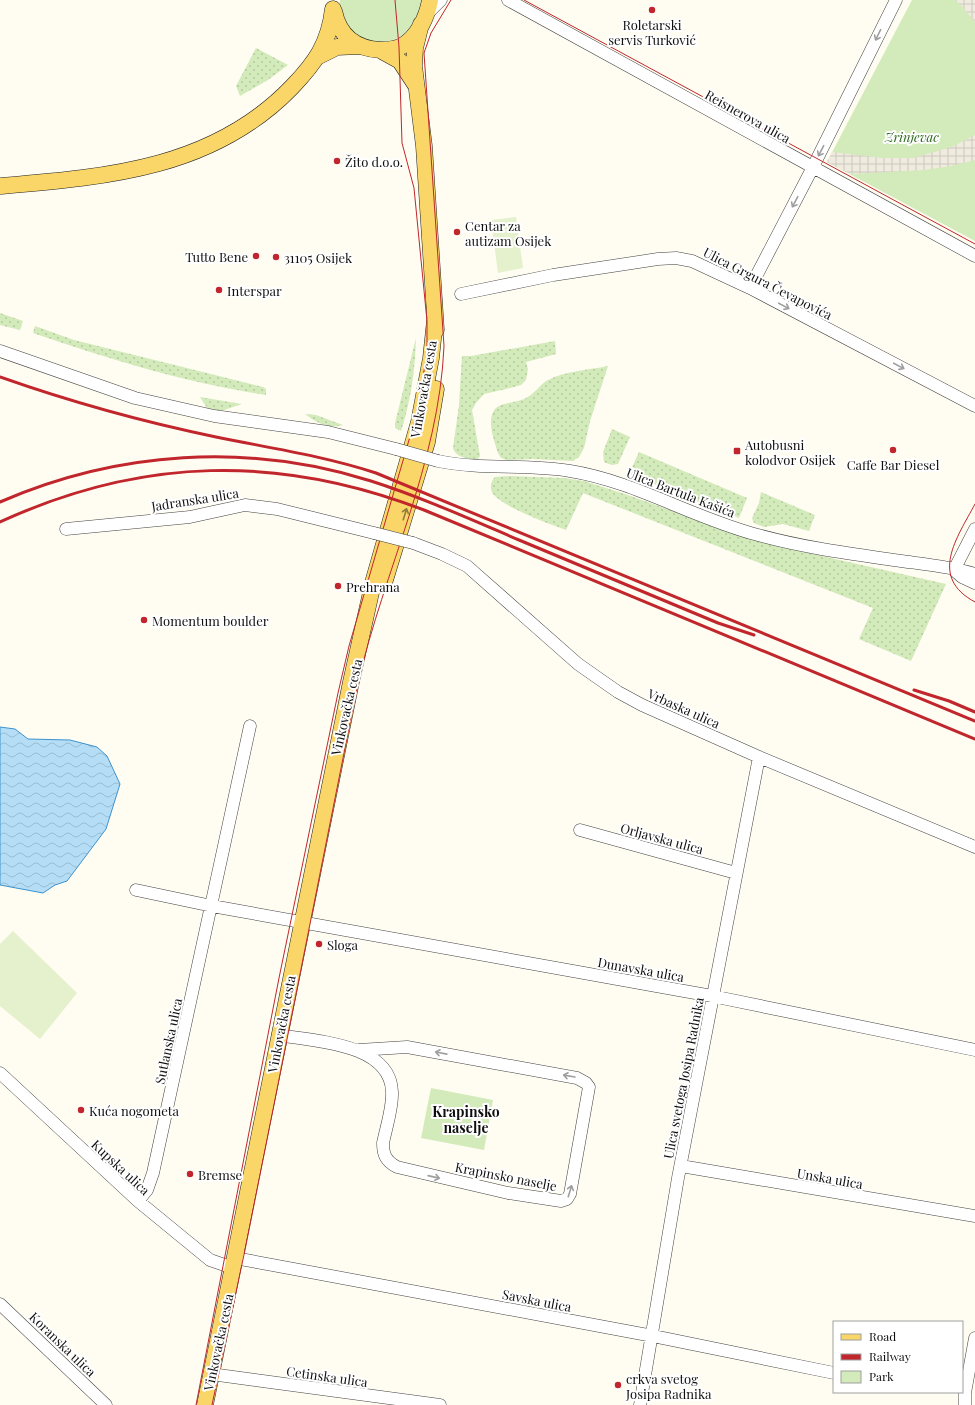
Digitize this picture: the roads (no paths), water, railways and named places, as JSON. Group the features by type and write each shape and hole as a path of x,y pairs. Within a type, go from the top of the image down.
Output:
{"main road":[{"name":"Vinkovačka cesta","path":"205,1405 278,1035 351,682 361,644 374,579 419,422 431,358 435,320 424,146 414,56 423,20 430,0"},
{"path":"333,5 338,26 343,33 360,46"},
{"path":"0,186 66,180 145,168 202,149 228,137 274,105 319,56 330,30 333,5"},
{"path":"319,56 337,47 360,46 380,50 396,49 413,37 423,20"},
{"name":"Vinkovačka cesta","path":"380,50 400,61 417,88"}],"street":[{"path":"423,20 441,0"},
{"name":"Reisnerova ulica","path":"508,0 975,256"},
{"path":"750,288 813,167 896,0"},
{"name":"Ulica Grgura Čevapovića","path":"461,294 553,275 658,259 676,258 692,261 750,288 975,406"},
{"name":"Ulica Bartula Kašića","path":"0,352 135,398 214,416 302,428 351,437 438,461 469,466 549,468 578,472 618,483 710,519 769,538 825,550 975,574"},
{"name":"Jadranska ulica","path":"66,530 190,517 245,505 277,509 413,543"},
{"path":"954,570 975,528"},
{"name":"Vrbaska ulica","path":"413,543 442,554 467,566 578,664 618,692 642,705 759,757 975,847"},
{"name":"Ulica Bartula Kašića","path":"954,570 962,577 975,583"},
{"name":"Sutlanska ulica","path":"138,1201 147,1190 153,1173 250,726"},
{"name":"Ulica svetoga Josipa Radnika","path":"640,1405 712,996 759,757"},
{"name":"Orljavska ulica","path":"580,830 736,872"},
{"path":"136,890 212,906 301,922"},
{"name":"Dunavska ulica","path":"301,922 712,996 975,1050"},
{"name":"Krapinsko naselje","path":"278,1035 359,1050 407,1047 577,1078 586,1083 589,1087 570,1194 567,1199 561,1201 508,1193 397,1167 385,1158 383,1151 383,1143 392,1092 391,1084 384,1071 374,1058 359,1050"},
{"path":"384,1071 385,1061 393,1047"},
{"name":"Kupska ulica","path":"0,1073 138,1201 210,1260 234,1263"},
{"name":"Unska ulica","path":"681,1166 975,1216"},
{"name":"Savska ulica","path":"234,1263 653,1336 833,1373"},
{"name":"Koranska ulica","path":"0,1304 106,1405"},
{"path":"966,1396 975,1338"},
{"name":"Cetinska ulica","path":"211,1374 440,1405"}],"water":[{"path":"0,727 15,729 28,739 70,740 97,747 107,756 120,784 106,829 67,881 55,885 43,893 0,885"}],"tram line":[{"path":"196,1405 279,978 338,693 349,646 416,416 427,354 427,321 414,188 402,143 399,47 395,0"},
{"path":"212,1405 245,1250 358,683 369,641 421,475 432,433 440,390 444,346 424,53 431,33 451,0"},
{"path":"524,0 975,244"},
{"path":"975,504 955,543 951,556 950,569 953,581 961,592 975,602"}],"railway":[{"path":"0,377 53,395 161,425 317,457 376,473 975,721"},
{"path":"0,502 44,485 90,472 136,463 183,458 230,457 278,461 325,469 371,481 427,501 718,623 754,635"},
{"path":"0,522 53,501 105,485 158,475 210,471 263,472 316,479 370,492 424,510 975,739"},
{"path":"914,690 949,701 975,712"}],"place":[{"name":"Roletarski servis Turković","path":"652,10"},
{"name":"Žito d.o.o.","path":"337,161"},
{"name":"Centar za autizam Osijek","path":"457,232"},
{"name":"Tutto Bene","path":"256,256"},
{"name":"31105 Osijek","path":"276,257"},
{"name":"Interspar","path":"219,290"},
{"name":"Caffe Bar Diesel","path":"893,450"},
{"name":"Autobusni kolodvor Osijek","path":"737,451"},
{"name":"Prehrana","path":"338,586"},
{"name":"Momentum boulder","path":"144,620"},
{"name":"Sloga","path":"319,944"},
{"name":"Kuća nogometa","path":"81,1110"},
{"name":"Bremse","path":"190,1174"},
{"name":"crkva svetog Josipa Radnika","path":"618,1385"}],"district":[{"name":"Krapinsko naselje","path":"466,1120"}],"park label":[{"name":"Zrinjevac","path":"912,136"}]}
